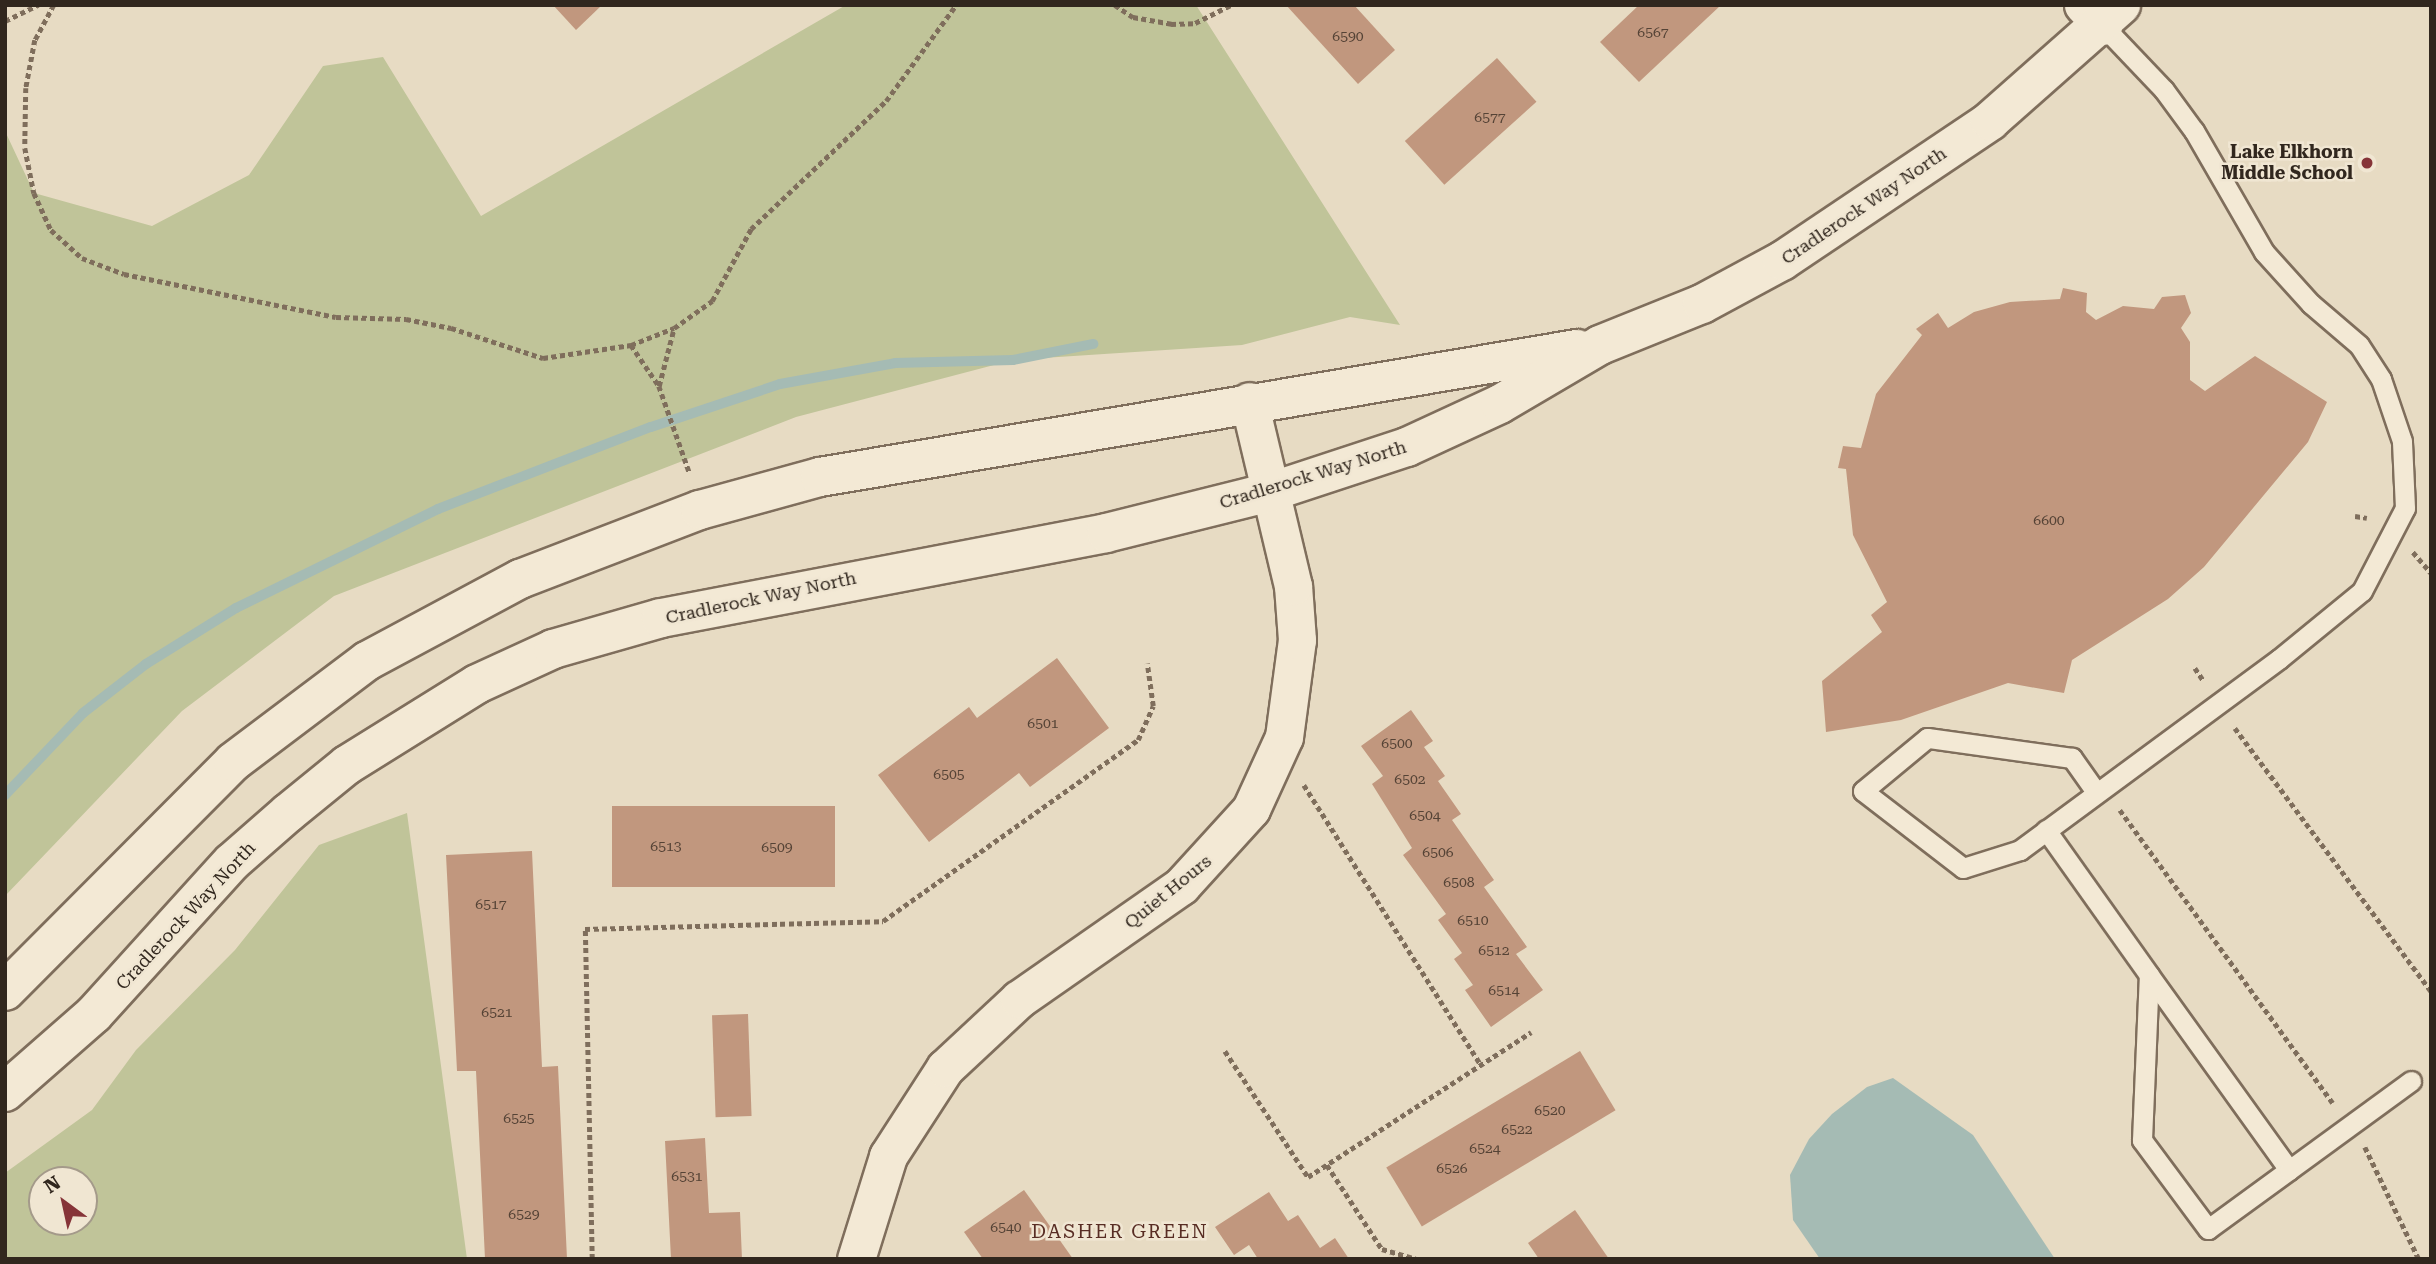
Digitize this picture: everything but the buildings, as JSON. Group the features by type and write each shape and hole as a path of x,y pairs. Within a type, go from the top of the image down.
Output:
{"street":[{"name":"Cradlerock Way North","path":"5,1092 94,1014 232,862 288,813 411,722 490,678 553,649 737,600 1003,554 1270,492 1407,447 1500,404 1600,345 1702,304 1840,225 1990,121 2102,12"},
{"name":"Cradlerock Way North","path":"5,991 233,761 367,661 520,579 701,510 820,477 1249,401 1600,345"},
{"name":"Quiet Hours","path":"856,1259 888,1156 945,1068 1019,999 1181,886 1251,809 1284,737 1295,688 1293,586 1249,401"}],"lane":[{"path":"2100,790 2072,758 1927,738 1863,791 1963,868 2020,850 2218,704 2361,591 2405,508 2402,441 2381,379 2359,345 2272,261 2194,131 2102,12"},
{"path":"2046,830 2289,1170"},
{"path":"2149,975 2142,1140 2208,1229 2411,1081"}],"path":[{"path":"5,21 38,5"},
{"path":"54,5 33,52 25,148 34,193 51,230 82,258 124,274 336,317 406,319 451,328 543,358 631,345 674,328 712,301 751,229 887,101 956,5"},
{"path":"1115,5 1133,17 1171,24 1195,23 1231,5"},
{"path":"659,386 674,328"},
{"path":"631,345 659,386 684,456"},
{"path":"592,1259 585,929 883,920 1139,740 1153,705 1147,663"},
{"path":"2195,668 2218,704 2431,991"},
{"path":"1303,784 1481,1065"},
{"path":"2100,790 2371,1156 2419,1259"},
{"path":"1225,1051 1308,1177 1531,1032"},
{"path":"1327,1165 1382,1249 1416,1259"}],"green space":[{"path":"846,5 1196,5 1400,325 1350,317 1242,345 1013,360 796,417 334,596 182,711 5,896 5,131 34,193 152,226 249,175 323,66 383,57 481,216"},
{"path":"407,813 467,1259 5,1259 5,1173 92,1110 136,1050 235,950 319,845"}],"water":[{"path":"1893,1078 1973,1135 2055,1259 1820,1259 1793,1220 1790,1175 1809,1139 1832,1114 1867,1087"}],"waterway":[{"path":"5,795 83,713 146,664 236,608 438,509 651,427 780,384 895,363 1013,360 1093,344"}],"place":[{"name":"Lake Elkhorn Middle School","path":"2367,163"}],"district":[{"name":"DASHER GREEN","path":"1120,1232"}]}
